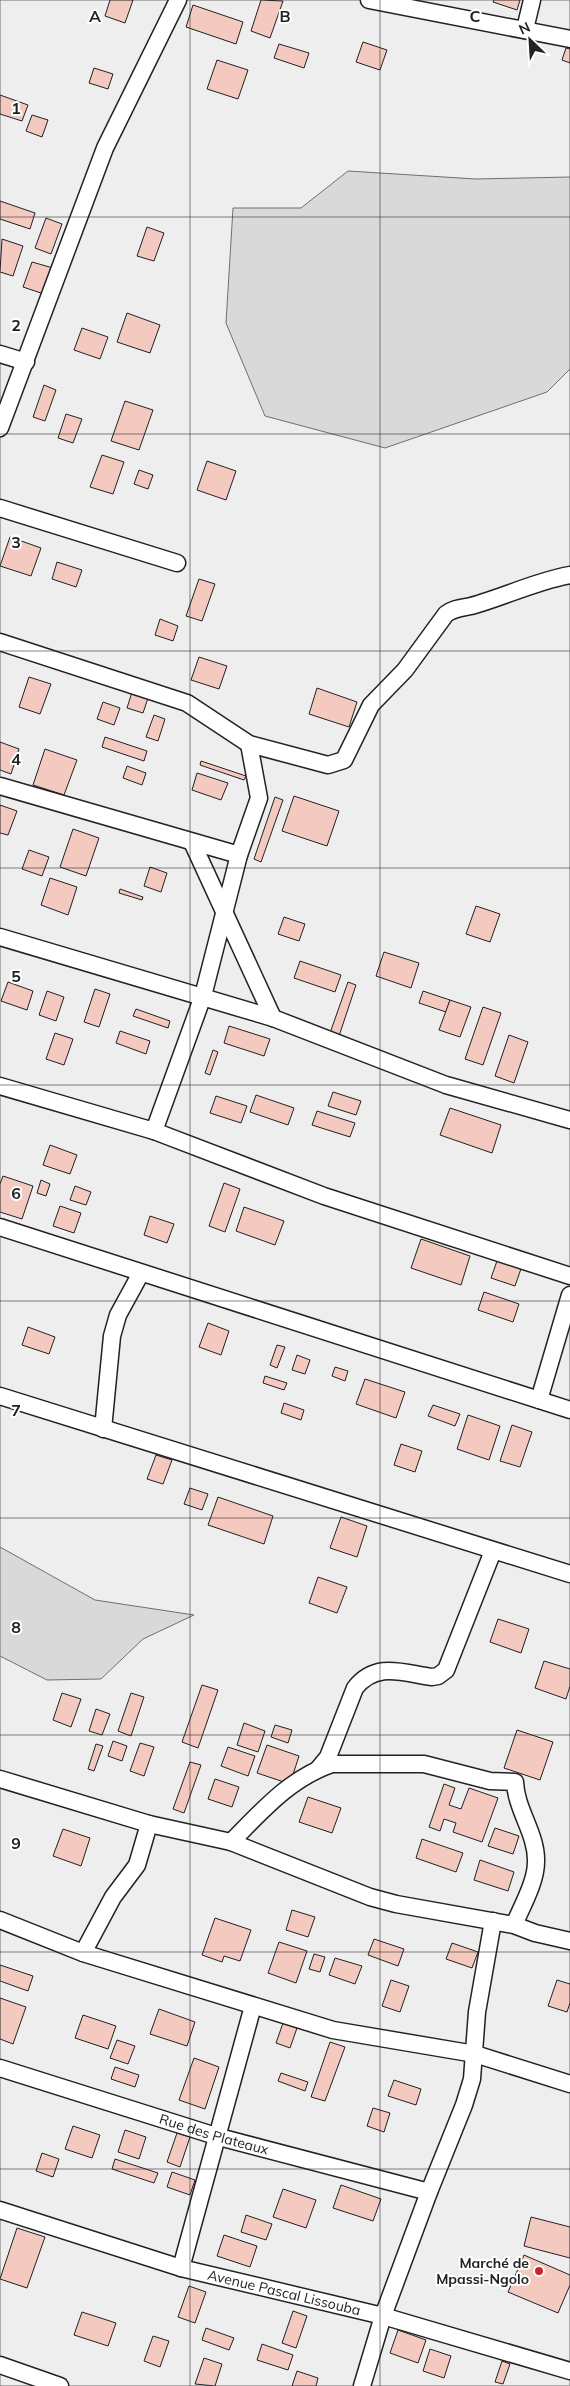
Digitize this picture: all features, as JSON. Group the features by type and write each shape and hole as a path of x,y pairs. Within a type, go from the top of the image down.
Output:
{"street":[{"path":"0,428 105,148 178,0"},
{"path":"369,0 570,39"},
{"path":"525,29 532,0"},
{"path":"0,354 26,362"},
{"path":"0,508 177,563"},
{"path":"0,642 187,703 249,744 328,765 344,760 371,705 405,670 446,614 453,608 469,606 552,578 570,575"},
{"path":"154,1131 203,996 239,855 259,798 249,744"},
{"path":"0,786 239,855"},
{"path":"192,842 273,1018"},
{"path":"0,937 273,1018 446,1085 570,1120"},
{"path":"0,1086 154,1131 324,1196 570,1276"},
{"path":"0,1227 570,1410"},
{"path":"104,1428 112,1336 118,1315 141,1273"},
{"path":"539,1400 570,1295"},
{"path":"0,1396 570,1574"},
{"path":"320,1768 328,1757 355,1688 362,1679 380,1670 432,1677 438,1676 446,1670 493,1551"},
{"path":"231,1842 272,1801 320,1768 332,1764 424,1764 490,1781 515,1782 516,1795 533,1844 536,1861 534,1874 514,1925"},
{"path":"0,1780 149,1824 231,1842 370,1897 396,1904 514,1925 535,1933 570,1941"},
{"path":"83,1953 113,1897 137,1865 149,1824"},
{"path":"0,1920 83,1953 332,2030 475,2054 570,2084"},
{"path":"362,2386 384,2316 429,2192 464,2105 472,2079 477,2012 493,1921"},
{"path":"181,2268 219,2137 253,2006"},
{"name":"Rue des Plateaux","path":"0,2068 219,2137 429,2192"},
{"name":"Avenue Pascal Lissouba","path":"0,2210 181,2268 384,2316 570,2370"},
{"path":"0,2365 60,2386"}],"shaded area":[{"path":"0,0 570,0 570,2386 0,2386"},
{"path":"348,171 476,179 570,177 570,369 547,392 385,448 265,416 226,323 233,208 301,208"},
{"path":"0,1547 95,1600 194,1615 143,1639 101,1679 47,1680 0,1656"}],"building":[{"path":"110,0 133,0 125,23 105,16"},
{"path":"261,0 283,1 270,38 251,31"},
{"path":"494,0 520,0 517,10 493,2"},
{"path":"193,5 243,22 236,44 186,27"},
{"path":"363,42 387,50 380,70 356,62"},
{"path":"279,44 309,53 304,68 274,58"},
{"path":"566,48 570,49 570,63 562,60"},
{"path":"217,60 248,70 238,99 207,89"},
{"path":"94,68 113,74 108,89 89,83"},
{"path":"0,95 28,105 22,121 0,114"},
{"path":"32,115 48,120 42,137 26,131"},
{"path":"0,201 35,213 30,229 0,219"},
{"path":"46,218 62,224 51,254 35,248"},
{"path":"147,227 164,233 154,261 137,256"},
{"path":"2,239 23,246 13,276 0,272"},
{"path":"32,262 53,268 44,294 23,287"},
{"path":"127,313 160,325 150,353 117,342"},
{"path":"82,328 108,337 100,359 74,350"},
{"path":"44,385 56,390 45,421 33,417"},
{"path":"125,401 153,410 139,450 111,441"},
{"path":"66,414 82,419 73,443 58,438"},
{"path":"102,455 124,462 113,494 90,487"},
{"path":"207,461 236,471 226,500 197,490"},
{"path":"139,470 153,475 148,489 134,484"},
{"path":"10,537 41,548 31,576 0,566"},
{"path":"57,562 82,570 76,587 52,579"},
{"path":"199,579 215,584 202,621 186,616"},
{"path":"160,619 178,626 173,641 155,635"},
{"path":"199,657 227,666 219,689 191,680"},
{"path":"29,677 51,684 40,714 19,707"},
{"path":"317,688 357,702 349,727 309,714"},
{"path":"132,692 148,698 143,713 127,708"},
{"path":"103,702 120,708 114,725 97,719"},
{"path":"154,715 165,719 158,741 146,737"},
{"path":"105,737 147,751 144,761 102,747"},
{"path":"0,742 19,749 11,774 0,770"},
{"path":"45,749 77,760 64,795 33,785"},
{"path":"201,761 246,776 244,780 200,765"},
{"path":"127,766 146,773 142,785 123,778"},
{"path":"197,773 228,783 221,800 192,790"},
{"path":"294,796 339,811 327,846 282,831"},
{"path":"275,797 283,800 261,862 254,859"},
{"path":"0,805 17,811 8,835 0,833"},
{"path":"73,829 99,838 86,876 60,867"},
{"path":"29,850 49,857 42,876 22,869"},
{"path":"150,867 167,873 161,892 144,886"},
{"path":"50,878 77,887 68,915 41,905"},
{"path":"120,889 143,897 142,900 119,893"},
{"path":"476,906 500,914 490,942 466,934"},
{"path":"284,917 305,924 299,941 278,934"},
{"path":"384,952 419,963 411,988 376,976"},
{"path":"300,961 341,975 335,992 294,978"},
{"path":"8,982 33,991 27,1010 1,1001"},
{"path":"348,982 356,985 339,1036 330,1033"},
{"path":"95,989 110,994 99,1027 84,1022"},
{"path":"47,991 64,997 56,1021 39,1015"},
{"path":"423,991 450,1000 446,1012 419,1003"},
{"path":"450,1000 471,1007 460,1037 439,1030"},
{"path":"483,1007 501,1013 483,1065 465,1059"},
{"path":"136,1009 170,1021 168,1028 133,1016"},
{"path":"229,1026 270,1039 264,1056 224,1043"},
{"path":"120,1031 150,1041 146,1054 116,1043"},
{"path":"55,1033 73,1039 64,1065 46,1059"},
{"path":"509,1035 528,1042 514,1083 495,1076"},
{"path":"213,1050 218,1052 210,1075 205,1073"},
{"path":"333,1092 361,1101 356,1115 328,1106"},
{"path":"256,1095 294,1108 288,1125 250,1112"},
{"path":"216,1096 247,1106 241,1123 210,1113"},
{"path":"450,1108 501,1125 492,1153 440,1135"},
{"path":"317,1111 355,1123 350,1137 312,1125"},
{"path":"50,1145 77,1155 70,1174 43,1165"},
{"path":"3,1176 33,1186 22,1219 0,1212 0,1184"},
{"path":"41,1180 50,1184 46,1196 37,1193"},
{"path":"224,1183 240,1189 225,1232 209,1226"},
{"path":"75,1186 91,1192 86,1205 70,1200"},
{"path":"60,1206 81,1213 74,1233 53,1226"},
{"path":"244,1207 284,1221 275,1245 236,1231"},
{"path":"150,1216 174,1224 167,1243 144,1235"},
{"path":"421,1239 470,1256 461,1285 411,1268"},
{"path":"498,1258 522,1266 515,1286 491,1278"},
{"path":"484,1292 519,1304 513,1322 478,1310"},
{"path":"208,1323 229,1331 221,1355 199,1347"},
{"path":"28,1327 55,1337 49,1354 22,1345"},
{"path":"277,1345 285,1347 277,1368 270,1365"},
{"path":"297,1355 310,1360 305,1374 292,1370"},
{"path":"335,1367 348,1371 345,1381 332,1376"},
{"path":"265,1376 287,1383 284,1390 263,1383"},
{"path":"365,1379 405,1392 396,1418 356,1404"},
{"path":"284,1403 304,1410 301,1420 281,1413"},
{"path":"433,1405 460,1414 455,1426 428,1416"},
{"path":"468,1415 500,1426 489,1460 457,1449"},
{"path":"512,1425 532,1432 520,1467 500,1461"},
{"path":"401,1444 422,1451 415,1472 394,1465"},
{"path":"156,1455 172,1460 163,1484 147,1479"},
{"path":"190,1488 208,1494 202,1510 184,1504"},
{"path":"218,1497 273,1516 264,1544 208,1525"},
{"path":"341,1517 367,1526 357,1557 330,1548"},
{"path":"318,1577 347,1587 337,1613 309,1603"},
{"path":"498,1619 529,1629 521,1653 490,1642"},
{"path":"544,1661 570,1669 570,1686 566,1699 535,1688"},
{"path":"202,1685 218,1690 198,1748 182,1742"},
{"path":"62,1693 81,1699 71,1727 53,1720"},
{"path":"131,1693 144,1697 131,1736 118,1731"},
{"path":"96,1709 110,1714 102,1735 89,1731"},
{"path":"244,1723 265,1731 258,1752 237,1745"},
{"path":"275,1725 292,1730 288,1743 271,1737"},
{"path":"517,1730 553,1742 540,1780 504,1768"},
{"path":"113,1741 127,1746 122,1761 108,1756"},
{"path":"140,1743 154,1747 144,1776 130,1771"},
{"path":"96,1744 103,1746 94,1771 88,1769"},
{"path":"267,1745 299,1756 290,1784 257,1773"},
{"path":"228,1747 255,1756 248,1776 221,1766"},
{"path":"190,1762 201,1765 184,1813 173,1809"},
{"path":"215,1779 239,1787 232,1807 208,1799"},
{"path":"444,1784 455,1788 449,1805 461,1809 469,1788 498,1798 482,1842 453,1832 456,1823 444,1819 440,1831 429,1827"},
{"path":"308,1797 341,1808 332,1833 299,1822"},
{"path":"495,1828 519,1836 513,1854 488,1846"},
{"path":"63,1829 90,1838 81,1866 53,1856"},
{"path":"422,1839 463,1853 456,1872 416,1858"},
{"path":"480,1860 514,1872 508,1891 474,1880"},
{"path":"292,1910 315,1917 308,1937 286,1930"},
{"path":"215,1918 251,1930 240,1961 224,1956 222,1962 202,1955"},
{"path":"374,1939 404,1949 398,1966 368,1955"},
{"path":"279,1942 307,1951 296,1983 268,1973"},
{"path":"452,1943 478,1952 472,1968 446,1959"},
{"path":"314,1954 325,1957 320,1972 309,1969"},
{"path":"335,1958 362,1966 355,1984 329,1975"},
{"path":"0,1965 33,1976 28,1991 0,1981"},
{"path":"391,1980 409,1986 400,2012 382,2006"},
{"path":"557,1980 570,1984 570,2003 567,2012 548,2006"},
{"path":"0,1998 26,2007 13,2044 0,2039"},
{"path":"159,2009 195,2022 187,2046 150,2034"},
{"path":"83,2015 116,2026 108,2049 75,2038"},
{"path":"283,2023 297,2028 290,2048 276,2043"},
{"path":"117,2040 135,2046 128,2064 110,2058"},
{"path":"330,2042 345,2047 325,2101 311,2097"},
{"path":"194,2058 219,2067 205,2109 179,2100"},
{"path":"115,2067 139,2075 135,2087 111,2079"},
{"path":"281,2073 308,2082 305,2091 278,2081"},
{"path":"394,2080 421,2089 416,2105 388,2096"},
{"path":"373,2108 390,2113 384,2132 367,2126"},
{"path":"73,2126 100,2135 92,2158 65,2149"},
{"path":"125,2130 146,2137 139,2159 118,2152"},
{"path":"177,2133 190,2137 180,2167 167,2162"},
{"path":"42,2153 59,2159 53,2177 36,2171"},
{"path":"115,2159 158,2173 154,2183 112,2169"},
{"path":"172,2172 195,2180 190,2195 167,2187"},
{"path":"341,2185 381,2199 373,2221 333,2208"},
{"path":"283,2189 316,2200 306,2228 273,2217"},
{"path":"246,2215 272,2224 266,2240 241,2232"},
{"path":"531,2217 570,2227 570,2258 524,2246"},
{"path":"17,2228 45,2237 27,2288 0,2279"},
{"path":"224,2235 257,2246 250,2267 217,2256"},
{"path":"524,2255 570,2275 570,2285 558,2313 508,2292"},
{"path":"189,2286 206,2292 195,2323 178,2317"},
{"path":"293,2311 307,2316 296,2348 282,2343"},
{"path":"82,2312 116,2323 108,2346 74,2335"},
{"path":"206,2328 234,2338 229,2350 202,2340"},
{"path":"398,2330 426,2340 418,2363 390,2353"},
{"path":"153,2336 169,2341 160,2367 144,2361"},
{"path":"262,2344 293,2355 288,2370 257,2360"},
{"path":"430,2349 451,2356 444,2378 423,2371"},
{"path":"204,2358 222,2364 215,2386 195,2384"},
{"path":"502,2361 510,2364 503,2384 495,2382"},
{"path":"297,2371 318,2378 316,2386 292,2386"}],"place":[{"name":"Marché de Mpassi-Ngolo","path":"539,2271"}]}
